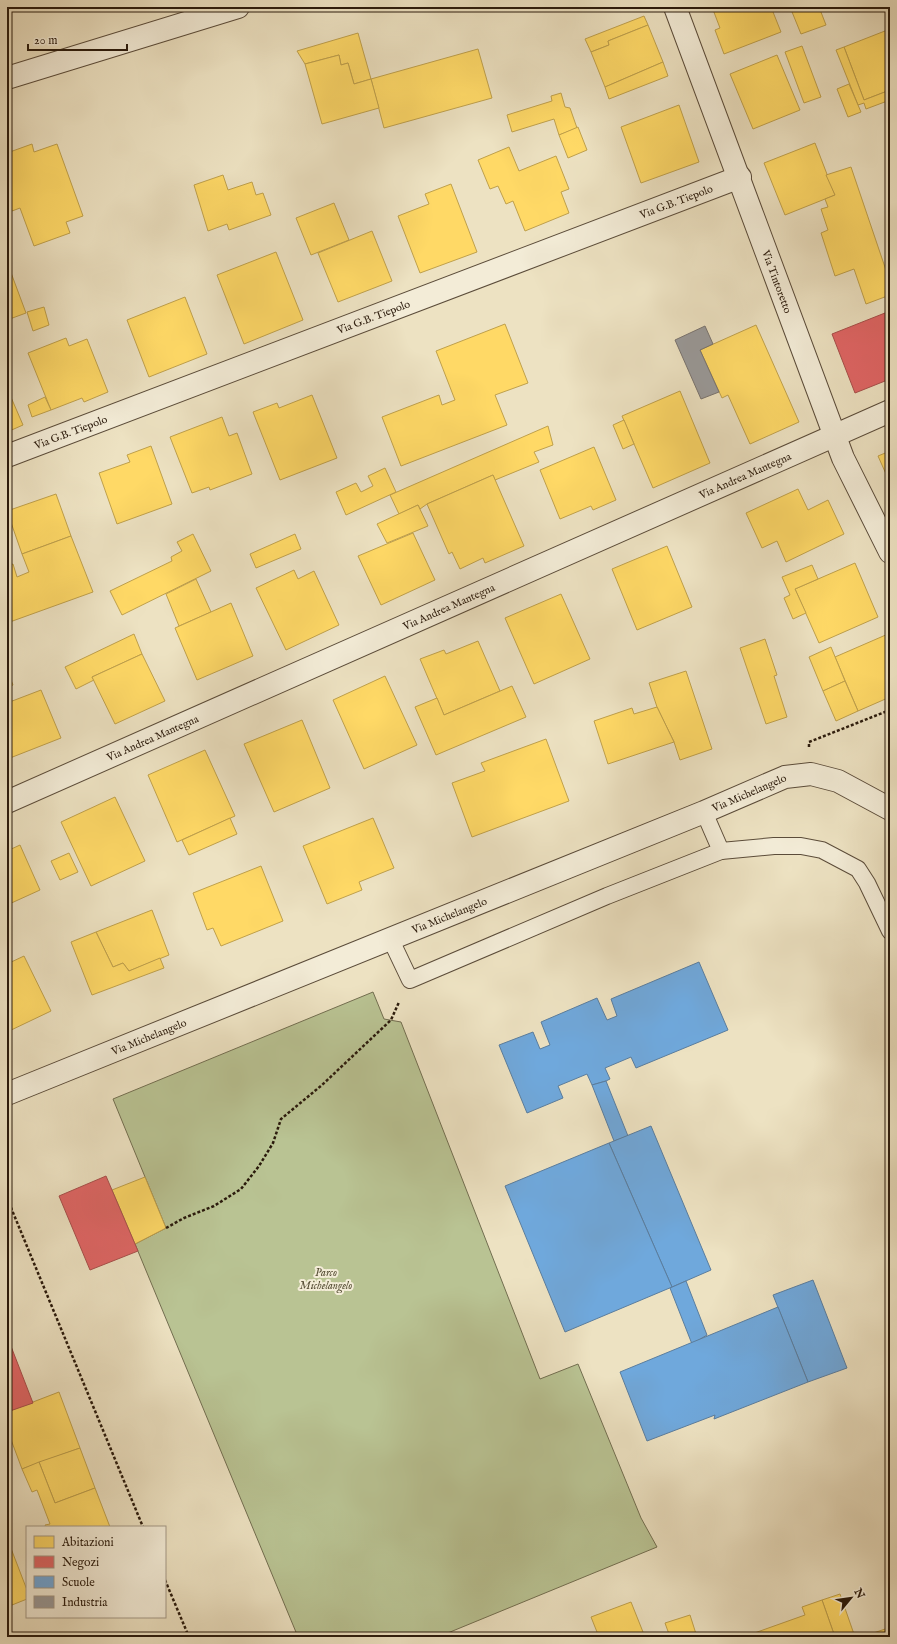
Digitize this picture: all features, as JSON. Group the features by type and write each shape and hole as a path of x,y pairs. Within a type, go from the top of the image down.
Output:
{"street":[{"path":"7,78 238,7"},
{"name":"Via Tintoretto","path":"675,7 740,177 843,458 890,552"},
{"name":"Via G.B. Tiepolo","path":"7,456 740,177"},
{"name":"Via Andrea Mantegna","path":"7,802 890,411"},
{"name":"Via Michelangelo","path":"7,1094 704,812 785,777 811,774 838,781 890,810"}],"lane":[{"path":"704,812 721,851"},
{"path":"390,938 410,980 607,896 721,851 774,846 801,846 822,850 858,869 867,883 890,931"}],"path":[{"path":"811,774 809,742 890,710"},
{"path":"166,1228 184,1218 214,1206 241,1189 259,1166 273,1143 281,1119 322,1085 391,1020 410,980"},
{"path":"7,1198 143,1526"},
{"path":"166,1582 189,1637"}],"green space":[{"name":"Parco Michelangelo","path":"373,992 384,1019 401,1022 540,1379 578,1364 641,1518 657,1547 438,1637 298,1637 135,1244 166,1228 113,1099"}],"building: Abitazioni":[{"path":"712,7 771,7 781,32 724,54 715,30 720,28"},
{"path":"790,7 819,7 826,25 801,34"},
{"path":"644,16 648,25 608,41 609,45 591,52 585,39"},
{"path":"648,25 663,62 605,87 591,52 609,45 608,41"},
{"path":"890,29 890,90 864,100 844,47"},
{"path":"358,33 371,79 354,84 348,63 341,65 339,55 305,64 297,51"},
{"path":"802,46 821,97 804,103 785,52"},
{"path":"844,47 864,100 890,90 890,100 866,109 864,103 858,105 836,50"},
{"path":"478,49 492,98 384,128 371,79"},
{"path":"339,55 341,65 348,63 354,84 371,79 379,108 322,124 305,64"},
{"path":"777,55 800,110 753,129 730,74"},
{"path":"663,62 668,76 609,99 605,87"},
{"path":"849,84 861,112 848,117 837,89"},
{"path":"561,93 565,107 570,108 577,128 559,135 554,119 512,132 507,115 552,101 551,96"},
{"path":"679,105 699,162 641,183 621,127"},
{"path":"578,127 587,150 568,158 559,135"},
{"path":"815,143 835,195 785,215 764,163"},
{"path":"32,144 34,152 57,144 83,216 66,222 70,233 34,246 20,208 12,211 7,196 7,153"},
{"path":"509,147 519,171 556,156 569,189 561,192 569,213 525,231 513,201 506,204 498,186 490,189 478,160"},
{"path":"851,167 890,282 890,295 866,304 854,269 835,276 821,233 828,230 821,209 828,207 825,199 835,195 826,175"},
{"path":"223,175 228,190 252,182 256,195 263,193 271,215 229,230 227,224 208,231 194,185"},
{"path":"451,184 477,252 420,273 398,216 429,204 425,194"},
{"path":"334,203 349,240 311,255 296,218"},
{"path":"372,231 392,281 338,302 318,253"},
{"path":"276,252 303,320 244,344 217,275"},
{"path":"7,262 26,313 7,320"},
{"path":"185,297 207,354 149,377 127,320"},
{"path":"44,307 49,325 33,331 27,312"},
{"path":"505,324 528,383 495,395 507,425 401,466 382,417 439,395 442,405 455,400 436,351"},
{"path":"756,325 799,422 750,444 728,395 722,398 700,350"},
{"path":"66,338 69,346 87,339 108,392 84,402 82,398 51,410 28,353"},
{"path":"7,388 23,425 7,432"},
{"path":"680,391 710,463 653,488 622,416"},
{"path":"312,395 337,458 280,480 253,412 277,403 279,408"},
{"path":"45,397 51,410 32,417 28,405"},
{"path":"222,417 229,436 237,433 252,474 210,490 209,487 192,493 170,437"},
{"path":"624,420 634,444 623,449 613,425"},
{"path":"548,426 553,445 534,452 539,462 495,480 493,475 427,504 420,509 418,505 399,514 390,495"},
{"path":"151,446 172,504 117,524 99,473 130,462 127,455"},
{"path":"594,447 616,500 593,510 591,506 560,519 540,470"},
{"path":"890,451 890,483 878,456"},
{"path":"385,468 396,492 346,515 336,492 356,483 361,492 373,486 368,476"},
{"path":"493,475 524,546 485,563 483,558 460,569 452,552 449,554 427,504"},
{"path":"798,489 808,510 828,500 844,534 786,562 777,541 762,548 746,513"},
{"path":"56,494 71,536 22,554 7,511"},
{"path":"418,505 428,526 387,543 377,524"},
{"path":"413,533 435,580 381,605 358,556"},
{"path":"193,534 211,571 122,615 110,591 172,561 171,557 182,551 177,542"},
{"path":"295,534 301,549 256,568 250,554"},
{"path":"71,536 93,592 7,623 7,566 13,564 17,577 29,572 22,554"},
{"path":"667,546 692,607 637,630 612,569"},
{"path":"855,563 878,617 819,643 795,589"},
{"path":"812,565 818,579 795,589 806,613 793,619 784,598 790,595 782,577"},
{"path":"294,570 298,579 314,571 339,625 286,650 256,588"},
{"path":"196,579 211,612 179,626 166,594"},
{"path":"561,594 590,659 534,684 505,618"},
{"path":"231,603 253,656 197,680 175,628"},
{"path":"134,634 142,654 92,677 94,680 76,689 65,667"},
{"path":"888,634 890,639 890,697 858,711 835,657"},
{"path":"765,639 777,675 774,676 787,717 766,724 740,648"},
{"path":"478,641 500,691 444,715 420,659 444,650 446,654"},
{"path":"831,647 845,681 823,691 809,657"},
{"path":"142,654 165,701 115,724 92,677"},
{"path":"7,670 13,685 7,688"},
{"path":"686,671 712,749 680,760 674,742 657,707 649,683"},
{"path":"385,676 417,745 364,769 333,700"},
{"path":"845,681 858,711 836,721 823,691"},
{"path":"512,686 526,717 436,755 415,707 437,698 444,715"},
{"path":"41,690 61,738 10,758 7,751 7,703"},
{"path":"657,707 674,742 608,764 594,721 632,708 634,714"},
{"path":"302,720 330,788 274,812 244,744"},
{"path":"546,739 569,801 472,837 452,783 485,771 481,763"},
{"path":"205,750 235,816 177,842 148,775"},
{"path":"115,797 145,861 91,886 61,822"},
{"path":"230,818 237,834 189,855 182,840"},
{"path":"373,818 394,868 359,882 362,890 327,904 303,846"},
{"path":"20,845 40,890 7,905 7,851"},
{"path":"69,853 78,872 60,880 51,861"},
{"path":"261,866 283,921 221,946 213,928 207,930 193,893"},
{"path":"152,910 169,955 129,971 123,963 113,967 96,932"},
{"path":"96,932 113,967 123,963 129,971 160,958 164,968 92,995 71,942"},
{"path":"24,956 51,1011 7,1032 7,964"},
{"path":"145,1177 166,1228 135,1244 112,1190"},
{"path":"59,1392 80,1448 22,1469 7,1429 7,1412"},
{"path":"80,1448 95,1488 55,1503 39,1462"},
{"path":"39,1462 55,1503 95,1488 110,1526 46,1526 50,1524 37,1490 32,1492 22,1469"},
{"path":"7,1538 26,1587 26,1599 7,1607"},
{"path":"840,1594 855,1637 835,1637 822,1600"},
{"path":"822,1600 835,1637 746,1636 805,1615 802,1607"},
{"path":"631,1602 645,1637 599,1637 591,1617"},
{"path":"690,1615 697,1637 670,1637 665,1623"},
{"path":"888,1628 890,1637 862,1637"}],"building: Negozi":[{"path":"890,311 890,379 855,393 832,334"},
{"path":"106,1176 138,1251 90,1270 59,1196"},
{"path":"7,1336 33,1403 7,1412"}],"building: Scuole":[{"path":"699,962 728,1030 636,1068 631,1057 605,1068 610,1079 606,1081 592,1085 587,1074 558,1086 563,1098 527,1113 499,1045 533,1032 540,1049 550,1045 541,1022 597,998 607,1020 617,1016 611,999"},
{"path":"606,1081 628,1136 614,1141 592,1085"},
{"path":"651,1126 711,1270 672,1287 609,1143"},
{"path":"609,1143 672,1287 565,1332 505,1186"},
{"path":"813,1280 847,1368 808,1382 773,1295"},
{"path":"686,1281 707,1335 692,1344 670,1288"},
{"path":"778,1307 808,1382 714,1419 715,1415 647,1441 620,1372"}],"building: Industria":[{"path":"705,326 713,344 700,350 719,392 701,399 675,340"}]}
